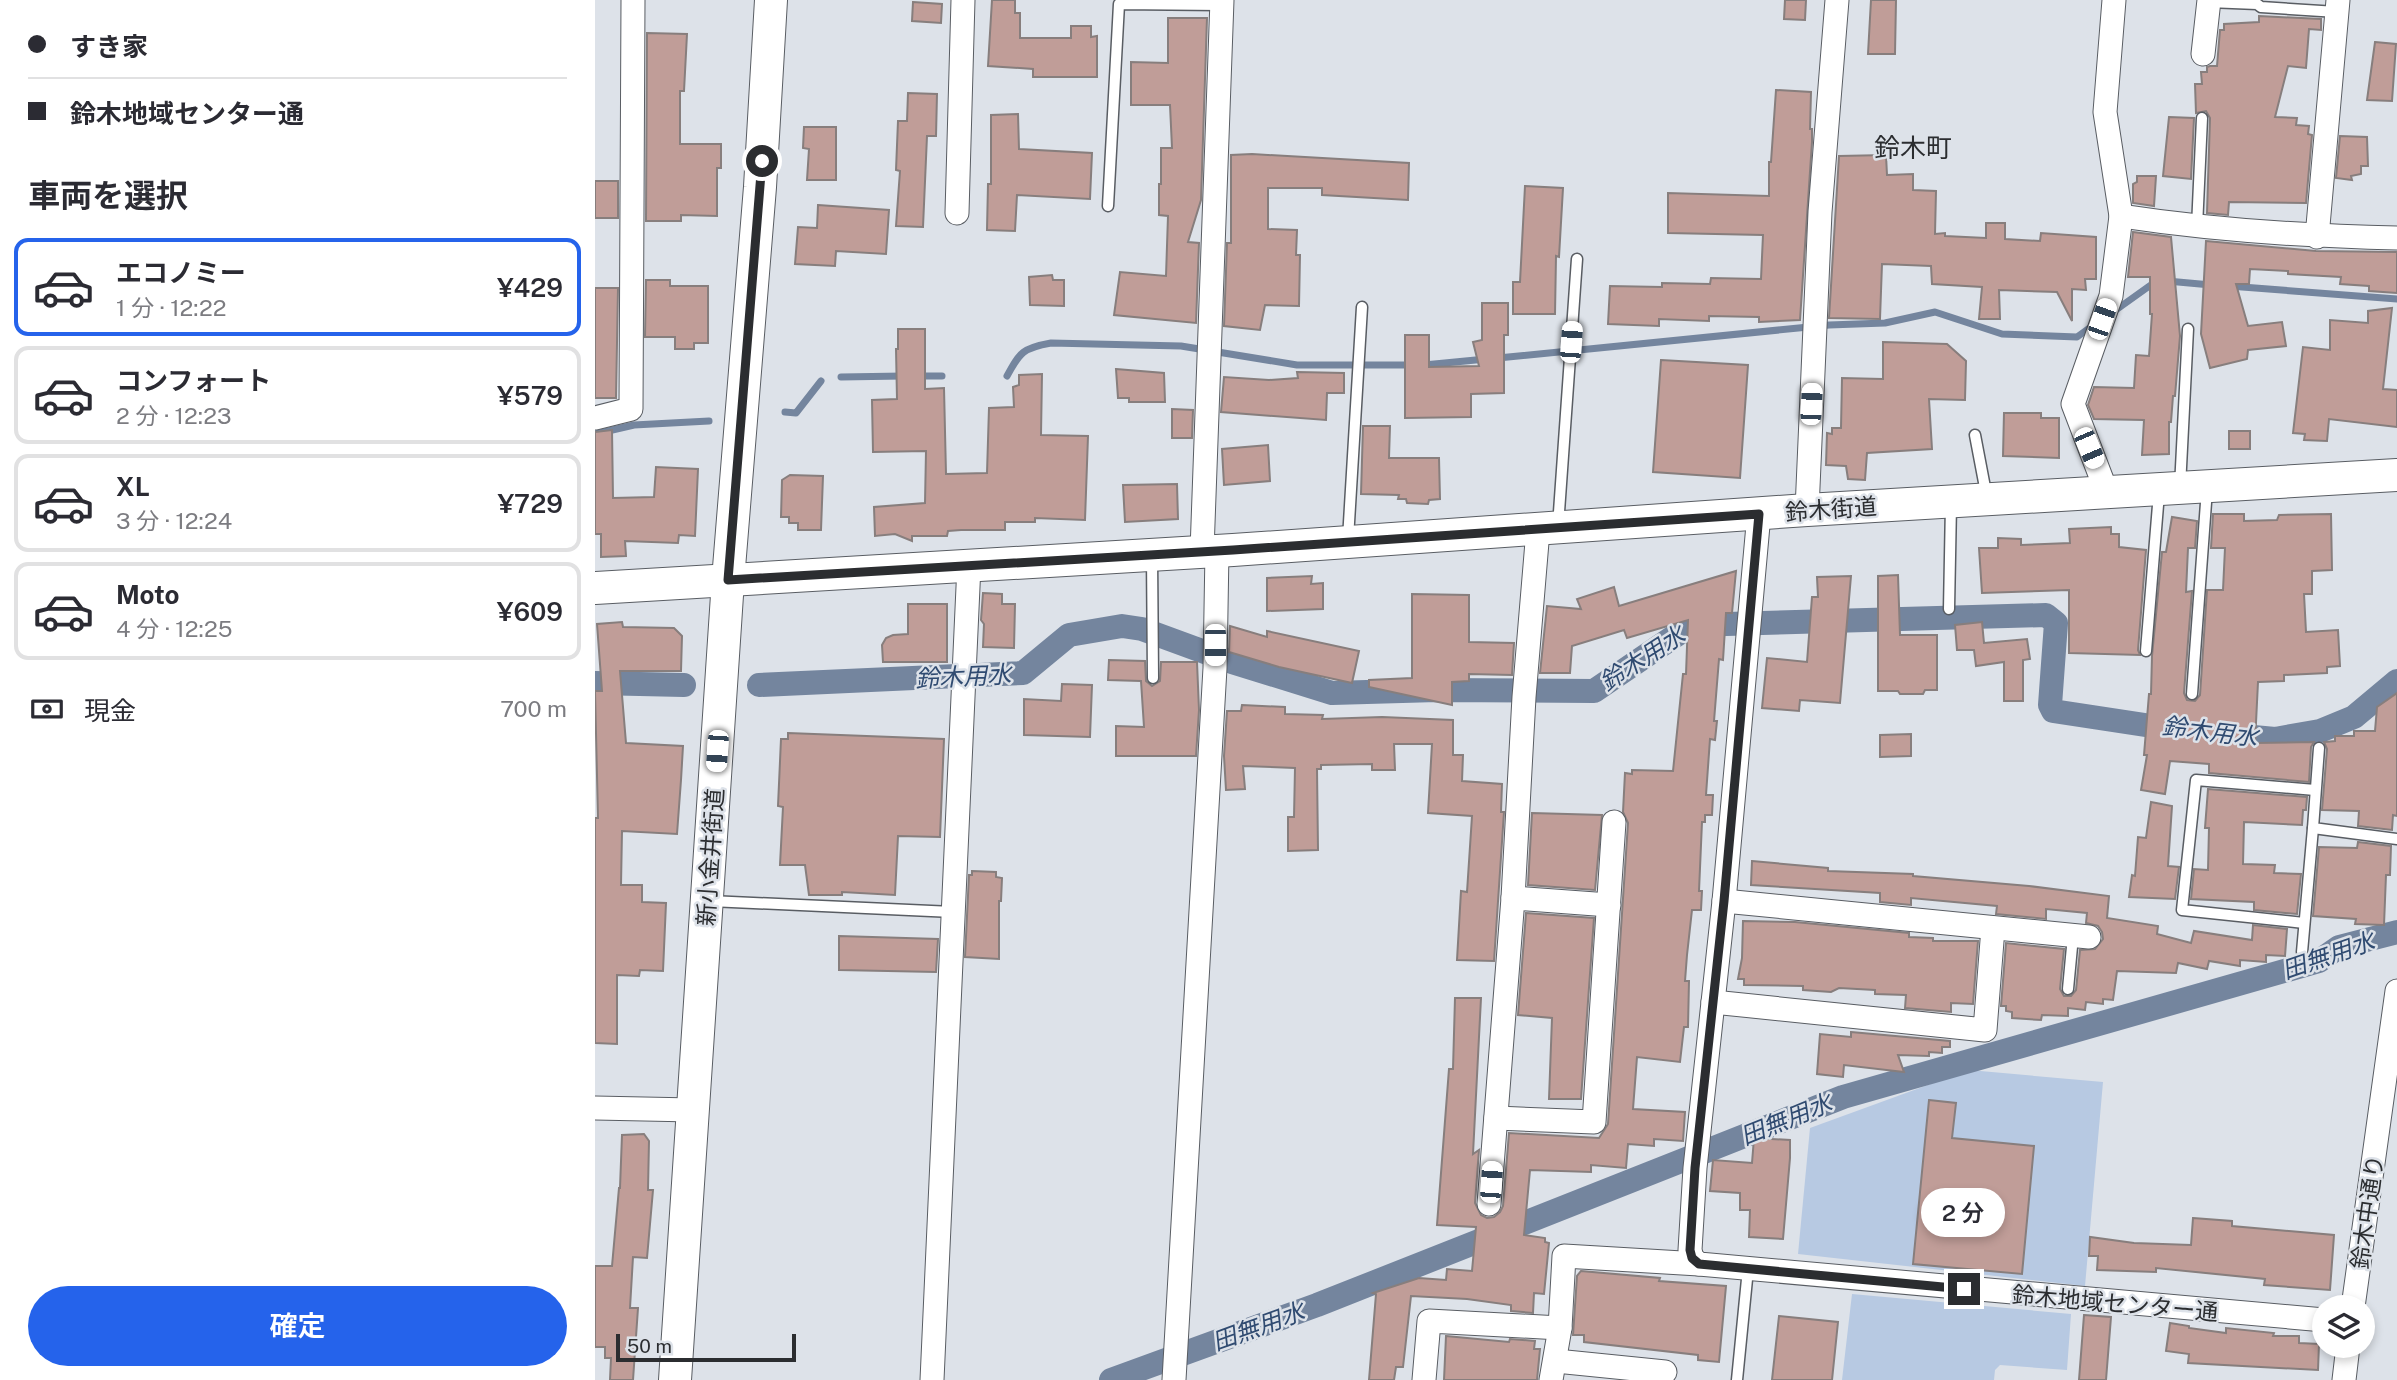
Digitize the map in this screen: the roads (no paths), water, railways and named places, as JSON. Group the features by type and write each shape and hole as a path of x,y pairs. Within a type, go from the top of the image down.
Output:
{"main road":[{"name":"新小金井街道","path":"675,1380 728,580 760,187 771,0"},
{"name":"鈴木街道","path":"600,581 728,580 1210,551 1807,510 2397,475"}],"street":[{"path":"595,418 631,409 633,0"},
{"path":"957,213 963,0"},
{"path":"1807,510 1820,212 1837,0"},
{"path":"2107,493 2073,404 2110,298 2121,216 2105,112 2114,0"},
{"path":"2203,54 2209,1"},
{"path":"1175,1373 1215,668 1210,551 1209,367 1221,3"},
{"path":"2318,237 2337,6"},
{"path":"2121,216 2197,227 2318,237 2397,238"},
{"path":"1699,1264 1692,1258 1690,1250 1695,1168 1724,901 1759,514"},
{"path":"1489,1204 1513,898 1525,688 1548,529"},
{"path":"932,1380 969,565"},
{"path":"1496,1118 1594,1122 1614,822"},
{"path":"1513,898 1609,905"},
{"path":"1724,901 2081,937"},
{"path":"1713,1002 1985,1030 1993,928"},
{"name":"鈴木中通り","path":"2355,1295 2392,1066 2397,991"},
{"path":"595,1108 693,1110"},
{"name":"鈴木地域センター通","path":"1560,1328 1564,1256 1699,1264 2312,1319"},
{"path":"1423,1380 1429,1321 1560,1328 1553,1371 1665,1372"},
{"path":"2344,1380 2347,1358"}],"lane":[{"path":"2209,1 2257,4 2261,7 2337,6"},
{"path":"1108,206 1119,4 1221,3"},
{"path":"2197,227 2202,118"},
{"path":"1548,529 1577,260"},
{"path":"1348,541 1362,307"},
{"path":"2188,328 2182,488 2192,694"},
{"path":"1975,435 1987,499"},
{"path":"2146,651 2182,488"},
{"path":"1949,610 1951,502"},
{"path":"1152,554 1153,678"},
{"path":"2302,952 2319,748"},
{"path":"2304,923 2182,911 2196,780 2315,790"},
{"path":"2312,828 2397,839"},
{"path":"707,901 953,912"},
{"path":"2068,989 2081,937"},
{"path":"1737,1380 1748,1269"}],"waterway":[{"path":"2167,281 2211,285"},
{"path":"2113,312 2155,282"},
{"path":"2229,286 2397,299"},
{"path":"1498,358 1829,325 1885,323 1935,312 2002,334 2077,337 2095,324"},
{"path":"1007,376 1023,352 1051,343 1181,346 1297,365 1424,365 1486,359"},
{"path":"841,377 903,376"},
{"path":"915,376 942,376"},
{"path":"785,412 796,413 821,381"},
{"path":"595,434 634,425 709,421"},
{"name":"鈴木用水","path":"759,685 1023,673 1069,635 1122,626 1142,629 1232,662 1332,693 1437,690 1594,691 1691,625 2046,615 2056,623 2050,705 2053,711 2178,730"},
{"name":"鈴木用水","path":"2221,734 2275,739 2320,731 2354,717 2397,681"},
{"name":"鈴木用水","path":"595,683 684,685"},
{"name":"田無用水","path":"1111,1380 1317,1305 1843,1097 2319,961 2339,947 2397,932"}],"district":[{"name":"鈴木町","path":"1913,147"}]}
